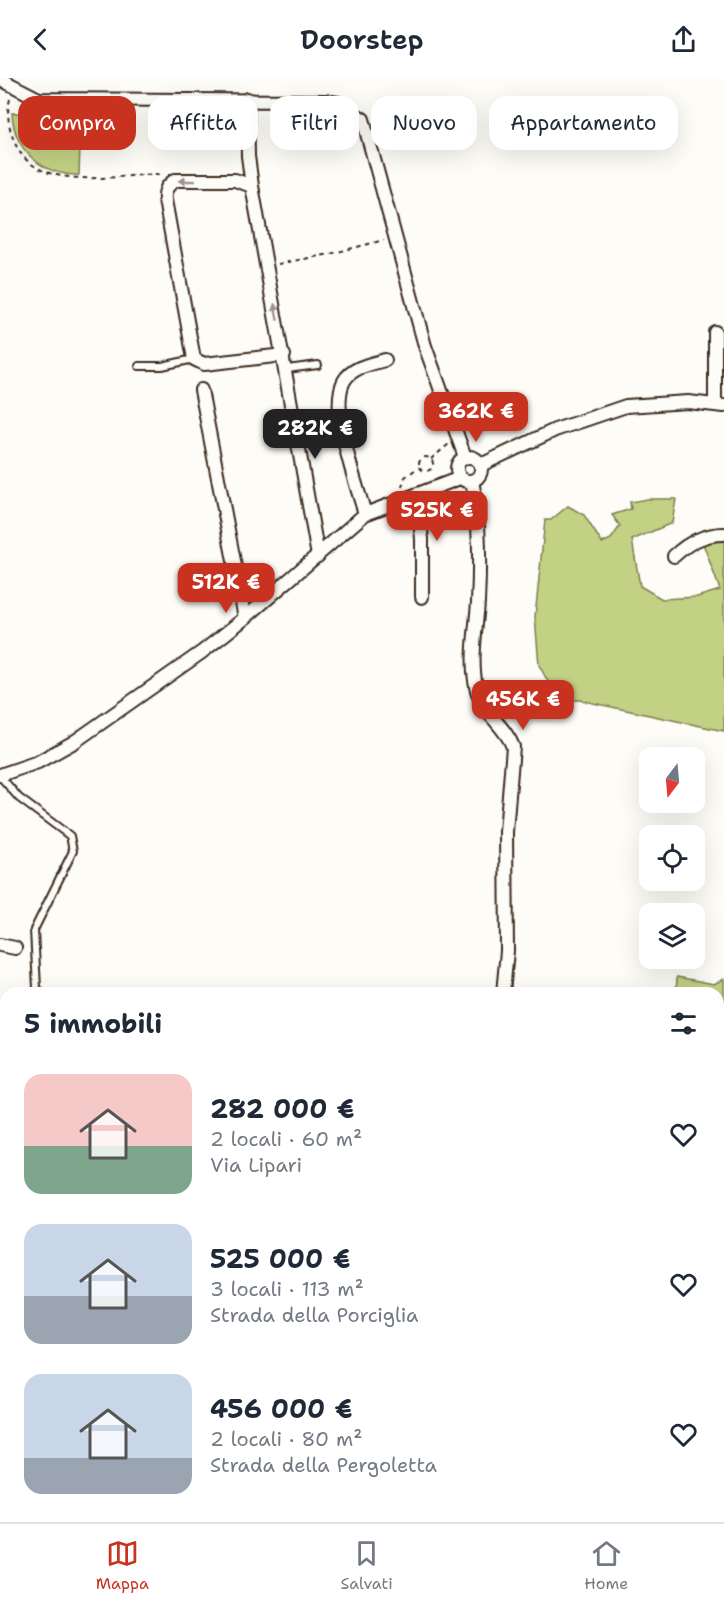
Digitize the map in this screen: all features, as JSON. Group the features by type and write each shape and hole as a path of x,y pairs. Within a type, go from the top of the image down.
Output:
{"street":[{"path":"0,79 39,99 148,99"},
{"path":"258,99 338,103 363,120 425,346 465,457"},
{"path":"248,150 252,186 284,355 318,556"},
{"path":"235,180 241,176 248,156"},
{"path":"252,186 235,180 175,180 164,192 194,359 204,364 284,355"},
{"path":"481,465 506,456 555,430 626,406 688,402 720,405 715,332"},
{"path":"365,514 339,412 344,381 359,367 385,360"},
{"path":"201,390 245,618"},
{"path":"0,775 38,762 74,742 245,618 365,514 417,494 480,476 481,465 477,459 465,457"},
{"path":"465,457 457,466 476,498 478,591 473,665 478,695 509,735 513,747 506,832 507,951 504,987"},
{"path":"417,494 422,540 423,597"},
{"path":"674,556 688,543 712,534 724,534"},
{"path":"0,945 15,948"}],"lane":[{"path":"139,366 162,366 194,359"},
{"path":"286,369 318,365"},
{"path":"0,775 19,798 70,836 73,851 34,930 37,987"}],"path":[{"path":"10,96 8,119 16,148 24,158 45,172 67,178 166,174"},
{"path":"267,266 330,254 396,236"},
{"path":"431,459 444,447 459,440"},
{"path":"423,457 431,459 433,464 430,470 423,471 419,467 419,460 423,457"},
{"path":"404,499 403,481 419,467"}],"green space":[{"path":"12,113 18,113 18,139"},
{"path":"25,150 80,150 79,175 53,171 32,158"},
{"path":"647,499 676,499 672,523 632,540 640,586 662,599 697,597 720,590 701,538 724,534 724,731 579,700 558,700 539,665 535,617 545,520 551,520 568,506 584,515 602,543 611,539 620,526 612,515 631,509 630,502"},
{"path":"677,977 714,984 724,979 724,987 676,987"}]}
